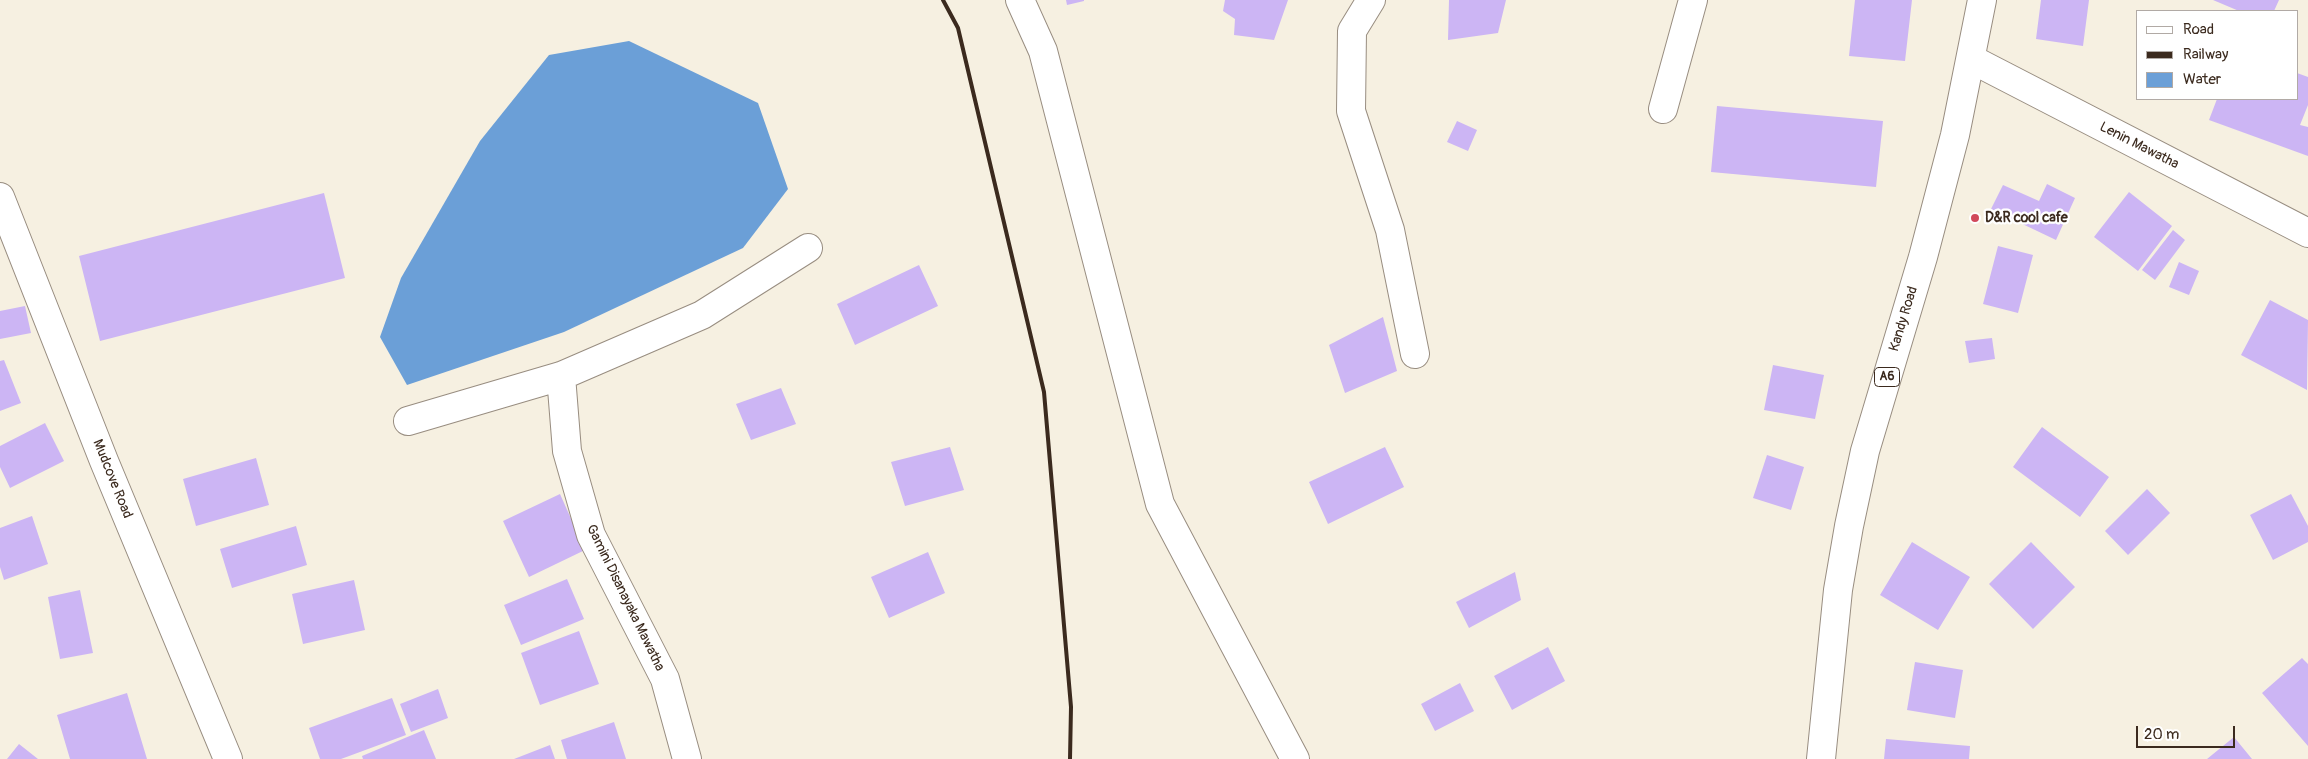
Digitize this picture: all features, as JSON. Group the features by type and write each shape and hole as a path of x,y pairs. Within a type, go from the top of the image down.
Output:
{"main road":[{"path":"1020,0 1043,51 1160,504 1295,759"},
{"path":"1371,0 1352,31 1352,111 1390,230 1415,354"},
{"path":"1662,109 1693,0"},
{"name":"Kandy Road","path":"1821,759 1838,590 1849,526 1865,451 1938,200 1971,59 1982,0"},
{"name":"Lenin Mawatha","path":"1971,59 2308,233"},
{"name":"Mudcove Road","path":"0,197 104,461 228,759"},
{"path":"408,421 561,376 702,315 808,248"},
{"name":"Gamini Disanayaka Mawatha","path":"561,376 567,451 591,535 665,680 687,759"}],"water":[{"path":"629,41 758,103 788,189 743,248 564,332 407,385 380,337 401,278 480,141 549,55"}],"building":[{"path":"1066,0 1084,0 1084,1 1067,5"},
{"path":"1225,0 1288,0 1274,40 1234,35 1235,19 1223,11"},
{"path":"1449,0 1506,0 1498,33 1448,40"},
{"path":"1855,0 1912,0 1905,61 1849,56"},
{"path":"2041,0 2089,0 2083,46 2036,39"},
{"path":"2213,0 2279,0 2274,10 2237,10"},
{"path":"2298,73 2308,77 2308,105 2300,125 2308,127 2308,156 2209,120 2217,100 2298,100"},
{"path":"1717,106 1883,121 1876,187 1711,172"},
{"path":"1457,121 1477,130 1468,151 1447,142"},
{"path":"2047,184 2075,198 2056,240 1991,209 2003,185 2039,201"},
{"path":"2129,192 2172,226 2138,271 2094,237"},
{"path":"324,193 345,278 100,341 79,256"},
{"path":"2173,230 2185,240 2155,280 2142,270"},
{"path":"1998,246 2033,255 2018,313 1983,304"},
{"path":"2179,262 2199,271 2189,295 2169,287"},
{"path":"919,265 938,306 855,345 837,304"},
{"path":"2270,300 2308,320 2307,390 2241,355"},
{"path":"25,306 31,333 0,339 0,311"},
{"path":"1383,317 1397,371 1345,393 1329,345"},
{"path":"1992,338 1995,359 1969,363 1965,341"},
{"path":"4,360 21,403 0,411 0,361"},
{"path":"1773,365 1824,375 1815,419 1764,410"},
{"path":"781,388 796,424 751,440 736,404"},
{"path":"45,423 64,461 10,488 0,467 0,446"},
{"path":"2042,427 2109,477 2080,517 2013,467"},
{"path":"950,447 964,490 905,506 891,462"},
{"path":"1385,447 1404,487 1328,524 1309,482"},
{"path":"1767,455 1804,467 1791,510 1753,498"},
{"path":"256,458 269,505 196,526 183,479"},
{"path":"2147,489 2170,513 2128,555 2105,531"},
{"path":"560,494 585,550 529,577 503,521"},
{"path":"2291,494 2308,526 2308,542 2273,560 2250,515"},
{"path":"32,516 48,564 4,580 0,567 0,528"},
{"path":"296,526 307,565 232,588 220,549"},
{"path":"1912,542 1970,577 1938,630 1880,595"},
{"path":"2031,542 2075,587 2033,629 1989,584"},
{"path":"928,552 945,593 889,618 871,577"},
{"path":"1515,572 1521,600 1469,628 1456,602"},
{"path":"567,579 584,619 521,645 504,605"},
{"path":"354,580 365,630 303,644 292,594"},
{"path":"80,590 93,653 60,659 48,597"},
{"path":"579,631 599,684 540,705 521,653"},
{"path":"1548,647 1565,681 1512,710 1494,676"},
{"path":"2302,658 2308,664 2308,746 2262,693"},
{"path":"1915,662 1963,670 1955,718 1907,710"},
{"path":"1460,683 1474,711 1435,731 1421,704"},
{"path":"438,689 448,718 411,732 400,704"},
{"path":"127,693 147,759 70,759 57,715"},
{"path":"392,698 406,735 341,759 320,759 309,728"},
{"path":"614,722 626,759 567,759 561,740"},
{"path":"424,730 436,759 363,759 362,756"},
{"path":"2234,737 2252,759 2207,759"},
{"path":"1886,739 1970,746 1969,759 1884,759"},
{"path":"19,744 38,759 7,759"},
{"path":"550,745 555,759 514,759"}],"railway":[{"path":"943,0 958,28 1044,392 1071,707 1070,759"}],"place":[{"name":"D&R cool cafe","path":"1975,218"}]}
